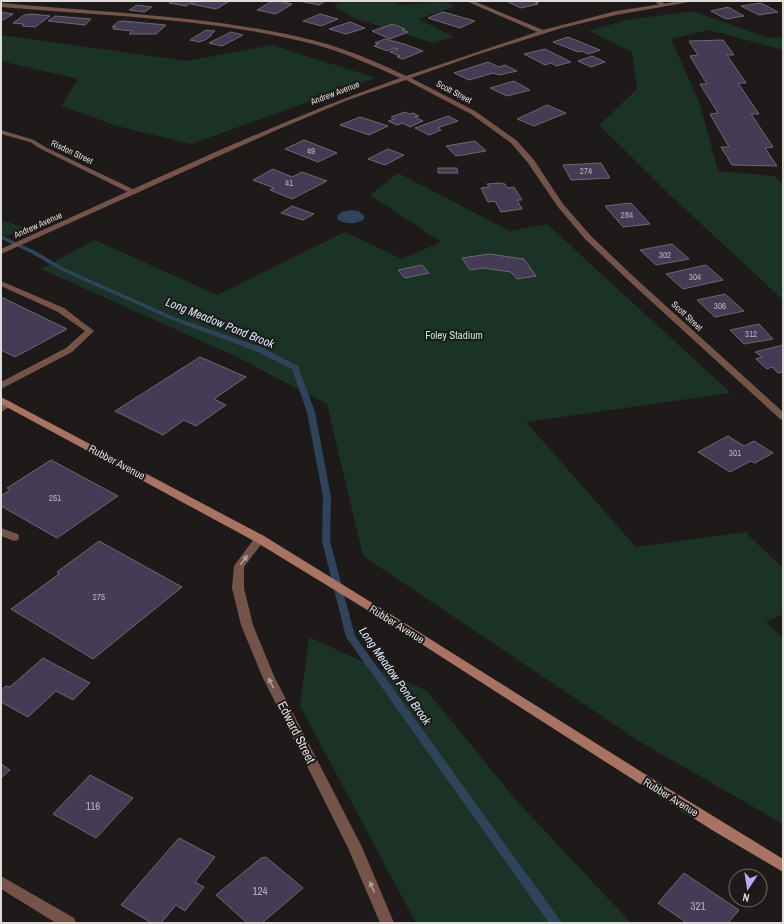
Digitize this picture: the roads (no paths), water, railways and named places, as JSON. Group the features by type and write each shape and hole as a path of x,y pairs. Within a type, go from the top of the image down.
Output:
{"street":[{"path":"469,1 542,32"},
{"name":"Andrew Avenue","path":"1,252 331,104 542,32 660,3 692,1"},
{"name":"Scott Street","path":"1,4 193,22 263,32 315,43 355,56 405,78 473,113 503,132 516,143 526,153 569,216 636,283 783,417"},
{"name":"Risdon Street","path":"1,132 32,141 43,148 135,192"},
{"path":"1,283 61,310 90,331 68,350 1,386"},
{"name":"Rubber Avenue","path":"4,404 260,539 443,652 541,716 783,866"},
{"path":"1,532 14,537"},
{"name":"Edward Street","path":"260,539 239,566 238,588 247,625 268,676 355,847 387,923"},
{"path":"1,882 69,923"}],"water":[{"path":"350,210 358,211 364,215 364,219 351,223 338,220 337,216 342,212"}],"waterway":[{"name":"Long Meadow Pond Brook","path":"1,237 33,252 62,269 172,318 258,349 295,368 311,412 327,497 326,541 351,637 556,923"}],"park label":[{"name":"Foley Stadium","path":"454,335"}]}
